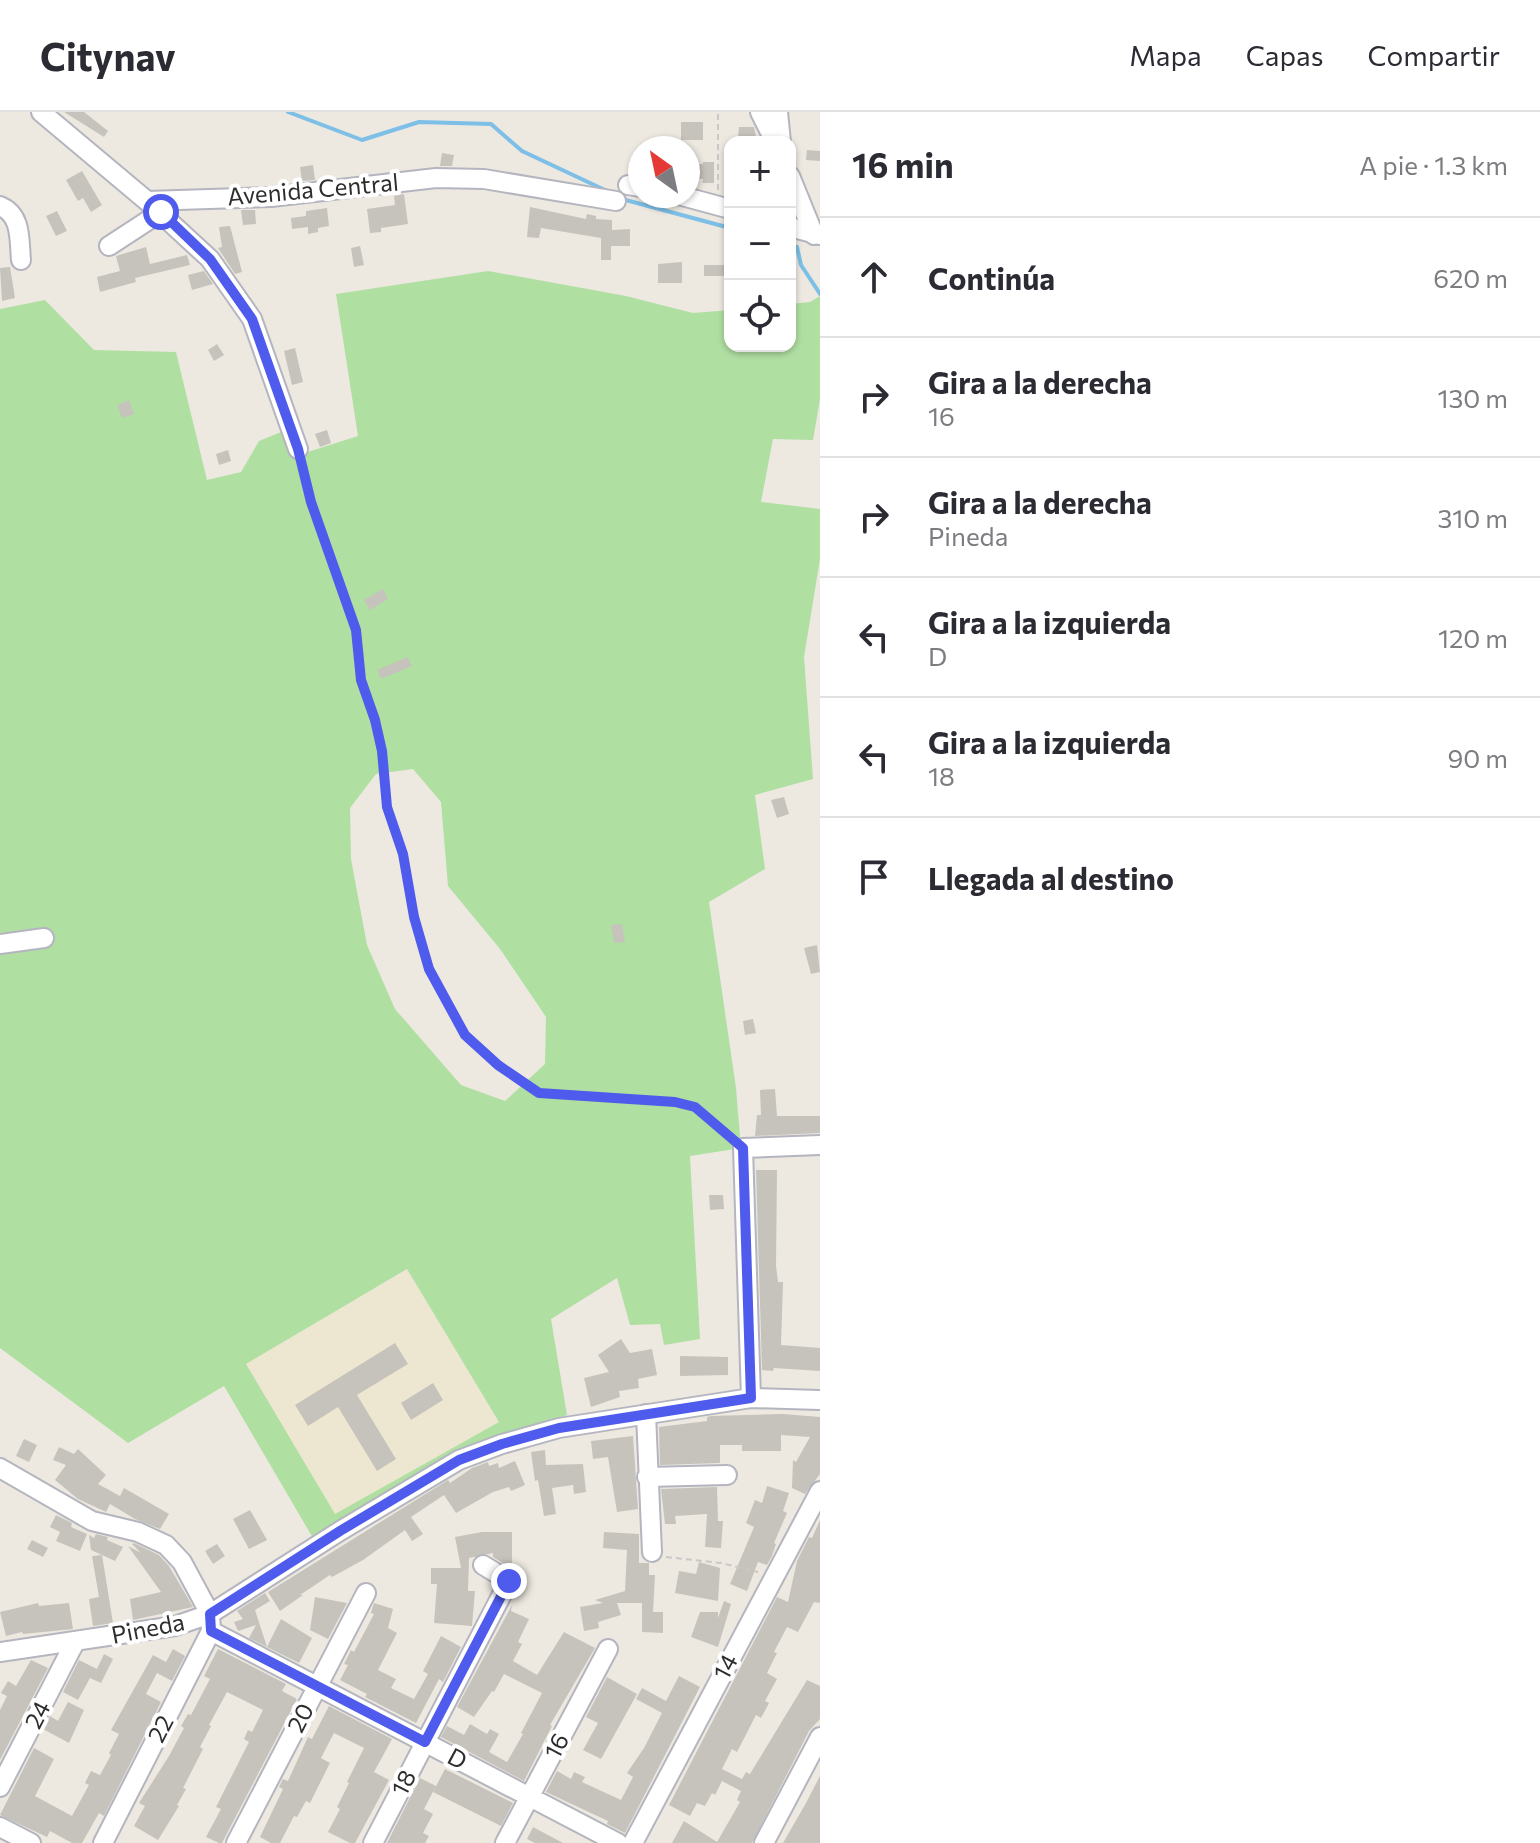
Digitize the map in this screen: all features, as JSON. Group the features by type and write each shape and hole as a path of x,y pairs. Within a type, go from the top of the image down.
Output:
{"street":[{"path":"41,112 154,206 210,259 252,319 298,449"},
{"path":"760,112 774,136"},
{"path":"778,112 778,136"},
{"name":"Avenida Central","path":"154,206 271,197 436,178 484,179 616,201"},
{"path":"796,189 817,235"},
{"path":"700,200 724,206"},
{"path":"0,206 9,210 18,224 21,260"},
{"path":"109,246 154,206"},
{"path":"796,229 817,235"},
{"path":"0,944 44,938"},
{"path":"751,1398 743,1148 820,1145"},
{"name":"Pineda","path":"0,1652 211,1622 340,1531 459,1460 502,1444 559,1428 751,1398 820,1400"},
{"path":"646,1414 652,1552"},
{"path":"0,1468 92,1521 138,1532 166,1545 182,1562 211,1622"},
{"path":"647,1477 727,1475"},
{"name":"14","path":"633,1843 820,1491"},
{"name":"18","path":"373,1843 509,1581 483,1565"},
{"name":"20","path":"236,1843 366,1593"},
{"name":"D","path":"211,1622 317,1686 618,1843"},
{"name":"22","path":"103,1843 211,1622"},
{"name":"24","path":"0,1787 75,1642"},
{"name":"16","path":"505,1843 608,1649"},
{"path":"764,1843 820,1737"},
{"path":"0,1827 31,1843"}],"path":[{"path":"718,112 724,206"},
{"path":"298,449 311,502 356,630 361,680 375,720 387,807 403,854 414,917 429,969 465,1035 498,1065 539,1093 685,1104 695,1107 743,1148"},
{"path":"652,1552 668,1558 721,1563 775,1576"}],"shaded area":[{"path":"408,1269 499,1422 335,1515 245,1364"}],"green space":[{"path":"488,271 626,296 693,313 724,310 724,352 796,352 796,303 810,302 820,296 820,399 813,440 773,439 761,502 820,509 820,559 804,657 813,779 755,795 765,869 709,902 736,1088 741,1148 690,1156 700,1339 664,1345 660,1324 630,1325 617,1278 551,1319 567,1415 458,1453 313,1538 224,1386 128,1443 0,1348 0,309 45,300 94,350 176,352 207,480 241,472 259,441 286,430 298,455 358,436 336,294","holes":["413,769 441,802 448,886 500,949 546,1017 545,1064 505,1101 461,1085 395,1009 367,945 351,859 350,808 376,774","407,1269 499,1422 335,1514 246,1364"]}],"building":[{"path":"64,112 84,112 108,131 104,137"},
{"path":"681,122 703,122 703,140 700,136 681,136"},
{"path":"739,127 754,127 756,136 738,136"},
{"path":"807,150 820,151 820,161 806,160"},
{"path":"442,153 454,155 452,166 440,166"},
{"path":"714,162 714,183 702,183 700,164"},
{"path":"313,165 315,180 302,181 300,167"},
{"path":"82,171 102,205 91,212 83,198 78,201 66,180"},
{"path":"404,194 408,224 370,233 367,209 395,205 394,196"},
{"path":"530,207 586,219 587,214 596,216 596,219 612,220 612,230 630,229 630,246 611,246 611,260 601,260 601,238 541,228 539,238 527,237"},
{"path":"327,208 329,226 308,234 308,227 292,229 291,218 306,216 306,211"},
{"path":"241,210 255,210 256,224 243,225"},
{"path":"57,211 67,231 56,236 46,216"},
{"path":"230,226 242,272 235,274 218,248 222,247 219,227"},
{"path":"360,246 364,265 354,267 351,248"},
{"path":"146,247 150,264 187,255 190,265 135,278 136,282 100,292 97,277 120,271 116,256"},
{"path":"682,262 682,283 658,283 658,264"},
{"path":"704,265 724,265 724,276 704,276"},
{"path":"10,267 15,298 2,301 0,268"},
{"path":"204,271 213,284 192,290 188,275"},
{"path":"217,344 224,355 214,361 208,350"},
{"path":"295,348 303,382 292,385 284,351"},
{"path":"129,400 134,414 122,418 117,405"},
{"path":"327,430 331,443 320,447 315,434"},
{"path":"228,450 231,461 219,465 216,454"},
{"path":"383,589 388,599 370,610 364,600"},
{"path":"408,657 412,666 381,679 377,670"},
{"path":"784,797 789,814 777,818 771,800"},
{"path":"622,924 625,942 614,943 611,925"},
{"path":"817,945 820,972 811,974 804,948"},
{"path":"753,1019 756,1033 745,1035 743,1021"},
{"path":"775,1089 777,1116 820,1116 820,1133 755,1136 757,1115 761,1115 760,1090"},
{"path":"756,1170 777,1170 776,1266 778,1282 783,1282 781,1345 820,1348 820,1371 762,1370"},
{"path":"709,1195 723,1195 724,1209 710,1210"},
{"path":"621,1339 630,1353 652,1349 657,1375 638,1379 639,1388 619,1391 620,1397 591,1407 584,1378 609,1372 598,1355"},
{"path":"395,1343 408,1364 357,1395 396,1459 377,1471 338,1407 308,1426 295,1405"},
{"path":"680,1356 728,1357 728,1375 680,1376"},
{"path":"433,1383 443,1400 411,1420 401,1403"},
{"path":"783,1414 820,1417 820,1474 805,1494 792,1488 793,1460 796,1462 810,1437 781,1435 781,1451 742,1451 742,1445 720,1445 720,1463 660,1465 659,1427 707,1421 707,1417 711,1416"},
{"path":"633,1436 638,1509 617,1512 608,1457 593,1459 591,1441"},
{"path":"24,1439 37,1445 29,1462 16,1456"},
{"path":"59,1447 74,1454 78,1449 106,1475 98,1484 120,1496 124,1488 169,1514 160,1529 110,1504 106,1512 78,1499 55,1480 66,1465 53,1460"},
{"path":"545,1450 546,1465 583,1464 586,1492 574,1494 573,1485 552,1488 556,1514 544,1516 531,1452"},
{"path":"515,1461 525,1485 511,1491 509,1487 493,1492 456,1513 444,1495 411,1517 423,1534 412,1541 405,1530 363,1560 332,1577 330,1575 280,1611 268,1592 448,1480 450,1483 472,1468 488,1462 489,1466 498,1463 499,1468"},
{"path":"767,1486 789,1493 783,1511 787,1513 772,1556 767,1565 758,1562 747,1591 730,1584 754,1527 746,1523 755,1500 762,1503"},
{"path":"717,1487 718,1521 723,1521 721,1548 705,1547 707,1514 675,1516 676,1524 665,1524 661,1489"},
{"path":"250,1510 267,1540 249,1549 233,1519"},
{"path":"56,1515 87,1534 80,1551 56,1541 60,1532 50,1527"},
{"path":"820,1520 820,1603 814,1602 798,1632 787,1627 767,1673 777,1679 765,1701 769,1703 761,1718 756,1715 737,1752 732,1749 722,1769 742,1779 746,1772 750,1774 807,1680 820,1686 820,1719 809,1731 752,1843 672,1843 684,1821 717,1842 740,1802 737,1800 741,1791 722,1781 705,1806 697,1803 690,1816 669,1805 777,1597 788,1602 797,1561"},
{"path":"482,1532 512,1532 512,1565 493,1557 493,1553 469,1558 468,1591 475,1591 472,1626 434,1623 437,1584 431,1584 431,1568 461,1568 455,1537"},
{"path":"604,1532 639,1534 639,1563 649,1563 649,1575 655,1575 653,1612 663,1612 663,1633 642,1632 642,1603 617,1603 621,1615 598,1622 599,1628 584,1631 580,1607 603,1603 595,1600 625,1591 627,1550 603,1548"},
{"path":"96,1534 108,1537 107,1540 123,1547 115,1561 91,1550 89,1535 94,1538"},
{"path":"32,1540 48,1548 43,1557 27,1549"},
{"path":"134,1543 159,1555 193,1607 133,1620 130,1599 161,1592 128,1546 141,1553"},
{"path":"217,1544 225,1556 213,1564 205,1551"},
{"path":"102,1555 113,1623 93,1626 89,1599 99,1597 92,1556"},
{"path":"699,1562 720,1568 718,1601 675,1593 679,1571 696,1574"},
{"path":"265,1593 270,1601 255,1610 267,1647 249,1638 256,1625 238,1631 234,1622 243,1619 237,1611"},
{"path":"315,1597 347,1603 328,1639 310,1630"},
{"path":"724,1601 731,1604 718,1647 691,1637 700,1612 718,1612 718,1618"},
{"path":"38,1603 39,1606 69,1603 73,1629 6,1636 0,1612"},
{"path":"374,1603 393,1609 388,1628 397,1633 378,1670 396,1679 391,1688 414,1699 428,1674 423,1671 441,1636 461,1647 443,1682 439,1679 416,1723 365,1697 367,1694 340,1680 351,1650 354,1652 374,1614 371,1613"},
{"path":"512,1605 511,1611 529,1619 513,1661 537,1675 564,1632 595,1648 550,1725 524,1781 441,1737 447,1726 464,1735 470,1724 487,1734 490,1729 499,1734 489,1752 507,1762 523,1734 542,1693 504,1674 474,1717 457,1707"},
{"path":"281,1619 312,1638 299,1663 267,1647"},
{"path":"173,1649 185,1656 172,1681 157,1673 146,1694 161,1702 104,1816 99,1813 82,1843 72,1843 50,1831 47,1837 0,1815 34,1748 54,1759 35,1796 72,1816 89,1785 85,1783 91,1771 100,1775 111,1755 109,1753 119,1734 111,1730 153,1655 166,1662"},
{"path":"218,1649 286,1684 282,1691 297,1699 222,1843 219,1843 206,1837 221,1809 216,1807 249,1742 244,1739 248,1730 252,1732 263,1710 227,1692 209,1725 200,1747 203,1749 183,1788 186,1789 179,1806 158,1840 134,1826 145,1806 139,1803 169,1756 184,1728 181,1726 188,1714 191,1715 210,1679 204,1676"},
{"path":"104,1654 113,1659 101,1683 90,1678 78,1700 63,1692 79,1660 97,1669"},
{"path":"31,1660 48,1668 0,1760 0,1710 7,1696 1,1693 8,1681 16,1686"},
{"path":"679,1676 700,1687 625,1833 607,1824 608,1821 546,1792 557,1771 571,1779 574,1772 585,1777 582,1782 621,1800 633,1777 627,1773 662,1713 636,1699 642,1688 666,1701"},
{"path":"607,1677 637,1694 601,1759 583,1750 598,1723 586,1717"},
{"path":"68,1702 84,1710 69,1743 43,1729 50,1716 58,1721"},
{"path":"329,1706 392,1739 374,1772 389,1780 355,1843 328,1832 364,1748 334,1733 321,1758 330,1763 310,1803 306,1801 297,1817 294,1816 280,1843 271,1843 260,1837 283,1789 279,1787 283,1779 288,1781 308,1737 312,1739"},
{"path":"445,1769 513,1803 501,1826 433,1792"},
{"path":"820,1776 820,1843 783,1843 806,1803"},
{"path":"420,1778 436,1786 424,1809 433,1814 423,1833 429,1836 425,1843 387,1843"},
{"path":"533,1827 563,1843 535,1843 527,1839"}],"waterway":[{"path":"288,112 362,140 419,122 491,124 522,151 607,191"},
{"path":"622,199 724,226"},
{"path":"796,247 801,265 820,294"}],"route":[{"path":"161,212 210,259 252,319 356,630 361,680 382,751 387,807 403,854 414,917 429,969 465,1035 498,1065 539,1093 675,1102 695,1107 743,1148 751,1398 559,1428 459,1460 210,1614 211,1631 425,1742 509,1581"}]}
